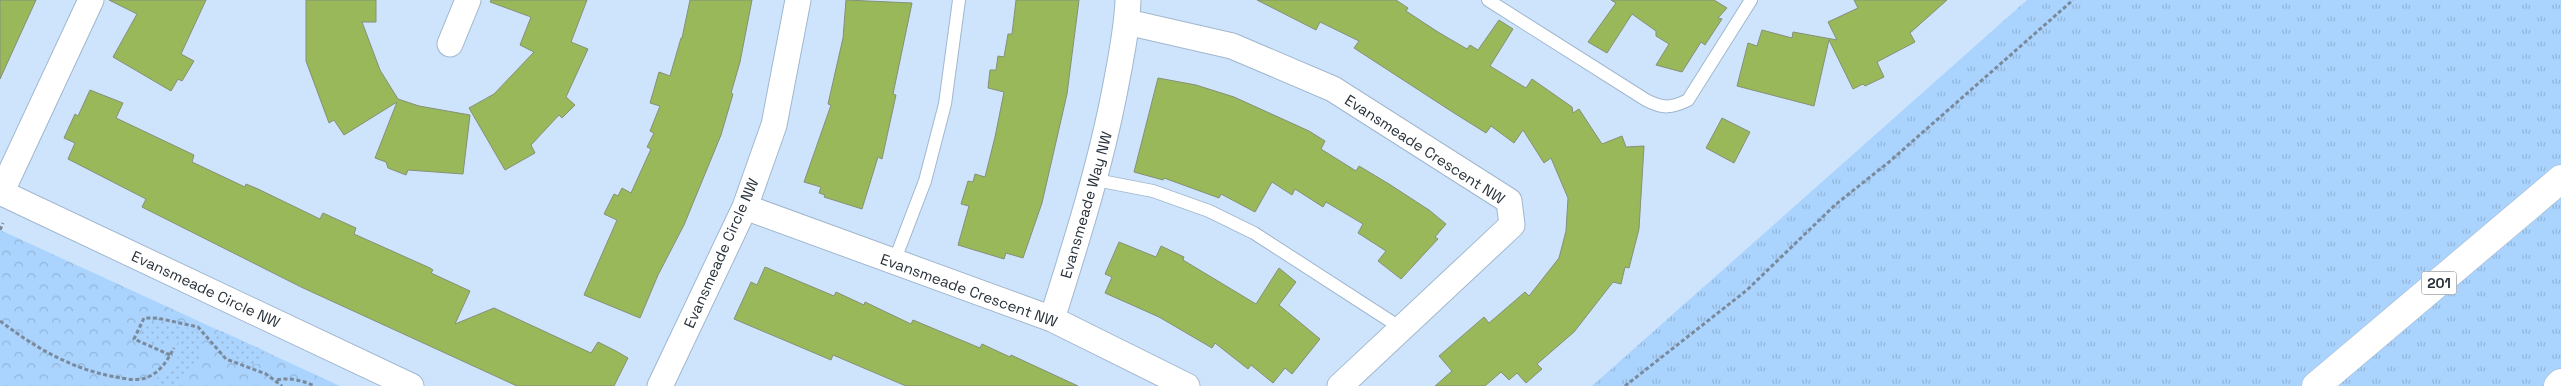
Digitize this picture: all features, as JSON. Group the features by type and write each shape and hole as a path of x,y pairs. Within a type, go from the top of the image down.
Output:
{"highway":[{"name":"201","path":"2316,386 2561,178"},
{"path":"2558,386 2561,383"}],"street":[{"name":"Evansmeade Circle NW","path":"91,0 0,192 411,386"},
{"path":"450,44 468,0"},
{"name":"Evansmeade Circle NW","path":"660,386 745,206 774,125 798,0"},
{"name":"Evansmeade Crescent NW","path":"1128,11 1232,46 1333,89 1509,201 1512,225 1340,386"},
{"name":"Evansmeade Way NW","path":"1052,319 1096,180 1108,127 1128,11"},
{"name":"Evansmeade Crescent NW","path":"745,206 1052,319 1187,386"}],"lane":[{"path":"894,262 925,181 945,104 959,0"},
{"path":"1488,0 1646,100 1659,107 1673,107 1688,100 1751,0"},
{"path":"1096,180 1153,191 1209,211 1254,233 1401,328"}],"path":[{"path":"1625,386 1747,290 1835,205 1889,162 2073,0"},
{"path":"0,230 3,223"},
{"path":"170,355 134,338 144,318 157,318 198,327 226,359 276,380 282,386"},
{"path":"0,321 49,355 98,374 132,380 148,377 162,367 174,348"},
{"path":"276,380 291,379 315,386"}],"green space":[{"path":"2027,0 2561,0 2561,386 1592,386"},
{"path":"0,230 340,386 0,386"},
{"path":"157,320 196,330 203,344 199,363 185,371 177,386 161,386 154,380 175,364 181,347 179,343 172,341 162,346 151,342 141,333 143,328"},
{"path":"221,331 267,352 267,355 258,364 242,365 216,342 216,338"}],"building":[{"path":"0,0 36,0 0,79"},
{"path":"109,0 206,0 181,54 194,61 182,81 178,79 171,91 113,57 137,14"},
{"path":"306,0 376,0 376,22 362,22 380,70 398,99 419,106 470,115 463,174 408,170 406,175 388,168 386,162 375,158 397,102 344,135 334,120 329,123 306,61"},
{"path":"491,0 587,0 571,42 588,49 566,97 575,105 562,118 559,115 531,145 535,153 505,170 469,108 494,94 534,52 520,45 531,17 490,2"},
{"path":"690,0 752,0 740,62 731,93 733,94 721,135 684,225 658,275 640,318 584,295 617,220 604,214 614,194 618,196 622,188 631,193 651,149 647,147 654,133 650,131 660,106 650,103 659,72 670,76 682,38"},
{"path":"846,0 912,3 893,94 896,95 882,159 878,157 862,209 824,197 825,195 819,193 821,187 804,182 831,105 828,104 843,38"},
{"path":"1016,0 1079,0 1067,94 1042,203 1023,258 1006,253 1004,259 958,245 969,206 961,204 968,181 973,182 975,174 985,177 995,137 1004,92 988,88 990,70 996,70 998,56 1004,57 1008,34 1012,34"},
{"path":"1257,0 1396,0 1408,8 1406,11 1438,32 1467,49 1470,45 1478,50 1499,20 1513,29 1490,66 1526,88 1532,79 1572,107 1573,113 1579,109 1602,144 1622,136 1626,147 1644,146 1639,229 1629,268 1625,267 1621,284 1613,282 1574,332 1537,364 1542,369 1526,383 1517,373 1509,380 1501,372 1485,386 1435,386 1452,371 1439,356 1484,317 1489,323 1525,292 1529,296 1559,258 1566,231 1568,198 1551,158 1544,163 1523,130 1514,143 1491,126 1486,133 1354,48 1359,41 1320,22 1316,30"},
{"path":"1611,0 1714,0 1727,8 1718,18 1722,19 1705,45 1701,42 1682,72 1656,65 1669,44 1656,36 1656,31 1632,14 1607,53 1588,42 1616,3"},
{"path":"1854,0 1947,0 1910,33 1915,42 1877,62 1884,77 1865,86 1863,84 1853,89 1829,40 1814,106 1737,86 1748,43 1757,46 1762,30 1792,38 1793,32 1837,40 1828,22 1858,8"},
{"path":"1158,78 1196,85 1234,97 1309,131 1325,141 1321,149 1356,171 1359,166 1389,184 1429,210 1446,224 1435,237 1438,239 1401,279 1378,261 1386,251 1358,233 1363,224 1326,202 1323,207 1295,189 1292,195 1272,182 1255,212 1221,194 1219,198 1164,178 1163,180 1134,172"},
{"path":"90,90 123,103 116,118 194,155 192,162 245,187 246,184 258,189 320,219 323,213 356,228 354,234 430,268 433,270 431,273 470,291 455,324 494,308 591,353 598,342 616,351 628,358 614,386 517,386 301,287 142,207 146,199 68,159 75,143 64,138 75,114 78,116"},
{"path":"1722,118 1750,132 1734,163 1706,148"},
{"path":"1119,242 1156,257 1161,246 1184,257 1183,260 1256,304 1279,268 1296,282 1279,305 1320,339 1292,374 1285,368 1273,383 1251,365 1248,369 1215,343 1212,348 1159,317 1105,293 1112,277 1105,274"},
{"path":"765,267 834,296 836,292 864,305 865,302 911,324 913,320 980,348 982,344 1010,357 1011,355 1078,386 906,386 833,355 831,360 734,319 751,282 757,285"}]}
